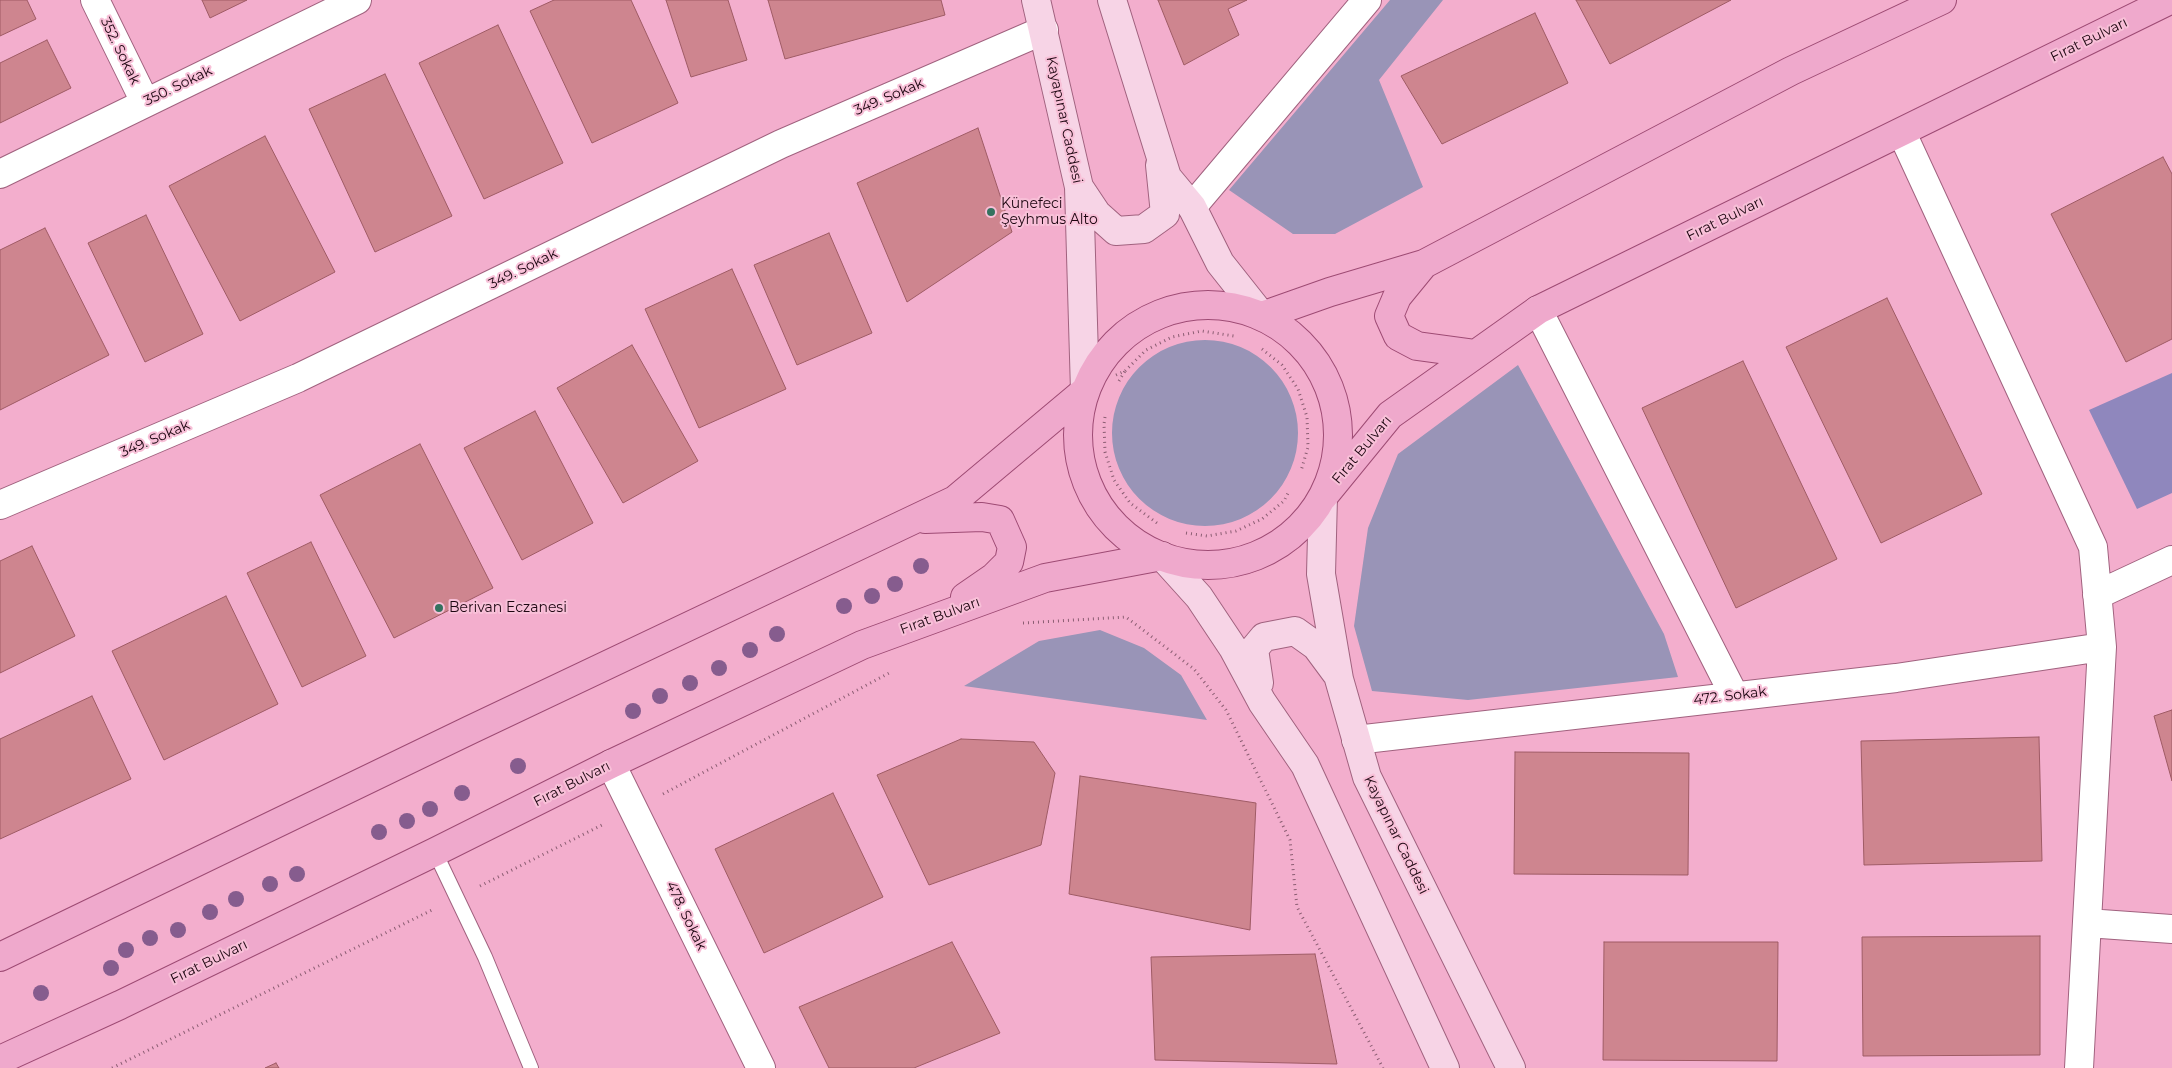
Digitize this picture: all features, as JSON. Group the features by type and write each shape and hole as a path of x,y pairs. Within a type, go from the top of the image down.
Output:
{"main road":[{"name":"Kayapınar Caddesi","path":"1036,0 1079,187 1085,391"},
{"path":"1112,0 1167,177 1192,207 1220,263 1262,316 1297,339 1323,373 1337,414 1337,456 1323,497"},
{"path":"1445,1068 1304,765 1262,702 1233,648 1198,597 1162,556 1127,537 1099,508 1082,471 1077,431 1085,391 1105,354 1137,325 1177,308 1220,305 1262,316 1330,292 1424,264 1791,71 1942,0"},
{"name":"Fırat Bulvarı","path":"0,1060 120,1005 611,764 862,644 1045,578 1162,556 1198,565 1235,562 1270,549 1300,526 1390,415 1538,310 2170,0"},
{"path":"1079,187 1097,214 1116,231 1144,229 1165,214 1158,147"},
{"path":"1424,264 1397,297 1389,316 1398,336 1417,346 1476,354"},
{"path":"0,958 470,730 955,500 1085,391"},
{"name":"Kayapınar Caddesi","path":"1323,497 1321,574 1339,679 1367,777 1511,1068"},
{"path":"914,520 982,517 1000,520 1012,547 1009,562 994,577 938,617"},
{"path":"1262,702 1254,649 1264,637 1295,631 1316,646 1339,679"}],"street":[{"name":"352. Sokak","path":"96,0 146,102"},
{"name":"350. Sokak","path":"0,174 357,0"},
{"path":"1192,207 1366,0"},
{"name":"349. Sokak","path":"0,505 298,378 781,144 1044,30"},
{"path":"1902,133 2093,547 2102,647 2079,1068"},
{"path":"1538,310 1734,696"},
{"path":"2097,595 2172,560"},
{"name":"472. Sokak","path":"1356,740 1896,678 2102,647"},
{"name":"478. Sokak","path":"611,764 761,1068"},
{"path":"2087,923 2172,929"}],"lane":[{"path":"435,852 485,957 531,1068"}],"path":[{"path":"1115,388 1125,371 1146,350 1172,337 1202,331 1240,338"},
{"path":"1259,346 1282,365 1298,389 1307,417 1308,447 1299,476"},
{"path":"1106,414 1104,424 1105,452 1114,480 1130,503 1152,521 1161,525"},
{"path":"1179,532 1207,536 1236,532 1262,520 1284,501 1294,484"},
{"path":"1014,626 1022,623 1126,617 1194,669 1226,710 1290,840 1296,907 1383,1068"},
{"path":"112,1068 633,809 897,668"}],"shaded area":[{"path":"1390,0 1443,0 1379,80 1423,187 1335,234 1293,234 1229,190"},
{"path":"1196,340 1214,340 1241,347 1271,367 1291,397 1298,424 1298,442 1291,469 1271,499 1241,519 1214,526 1196,526 1178,522 1161,515 1146,505 1133,492 1123,477 1116,460 1112,442 1112,424 1116,406 1123,389 1133,374 1146,361 1161,351 1178,344"},
{"path":"1518,365 1664,634 1678,677 1468,700 1372,691 1354,626 1368,528 1398,454"},
{"path":"2172,373 2172,493 2137,509 2089,410"},
{"path":"1100,630 1144,648 1181,675 1207,720 964,686 1039,641"}],"building":[{"path":"0,0 27,0 36,19 0,36"},
{"path":"202,0 247,0 210,18"},
{"path":"554,0 631,0 678,103 592,143 530,11"},
{"path":"666,0 728,0 747,60 691,77"},
{"path":"768,0 941,0 945,15 785,59"},
{"path":"1158,0 1247,0 1228,9 1239,35 1184,65"},
{"path":"1576,0 1731,0 1610,64"},
{"path":"1535,13 1568,83 1442,144 1401,76"},
{"path":"498,25 563,163 484,199 419,63"},
{"path":"47,40 71,88 0,123 0,63"},
{"path":"385,74 452,216 375,252 309,109"},
{"path":"978,128 1012,232 907,302 857,183"},
{"path":"265,136 335,272 240,321 169,186"},
{"path":"2163,157 2172,174 2172,339 2126,362 2051,214"},
{"path":"146,215 203,334 145,362 88,243"},
{"path":"45,228 109,355 0,410 0,250"},
{"path":"829,233 872,333 797,365 754,265"},
{"path":"732,269 786,389 699,428 645,309"},
{"path":"1887,298 1982,494 1881,543 1786,347"},
{"path":"632,345 698,461 623,503 557,388"},
{"path":"1743,361 1837,559 1736,608 1642,408"},
{"path":"535,411 593,523 522,560 464,448"},
{"path":"420,444 493,588 394,638 320,495"},
{"path":"311,542 366,656 302,687 247,573"},
{"path":"32,546 75,636 0,673 0,561"},
{"path":"226,596 278,704 164,760 112,651"},
{"path":"92,696 131,779 0,839 0,739"},
{"path":"2172,710 2172,781 2154,716"},
{"path":"2039,737 2042,861 1864,865 1861,741"},
{"path":"961,739 1034,742 1055,773 1041,845 929,885 877,775"},
{"path":"1515,752 1689,753 1688,875 1514,874"},
{"path":"1080,776 1256,803 1250,930 1069,894"},
{"path":"833,793 883,897 764,953 715,849"},
{"path":"2040,936 2040,1055 1863,1056 1862,937"},
{"path":"952,942 1000,1033 914,1068 829,1068 799,1007"},
{"path":"1604,942 1778,942 1777,1061 1603,1060"},
{"path":"1315,954 1337,1064 1155,1060 1151,957"},
{"path":"276,1063 279,1068 265,1068"}],"place":[{"name":"Künefeci Şeyhmus Alto","path":"991,212"},
{"name":"Berivan Eczanesi","path":"439,608"}]}
